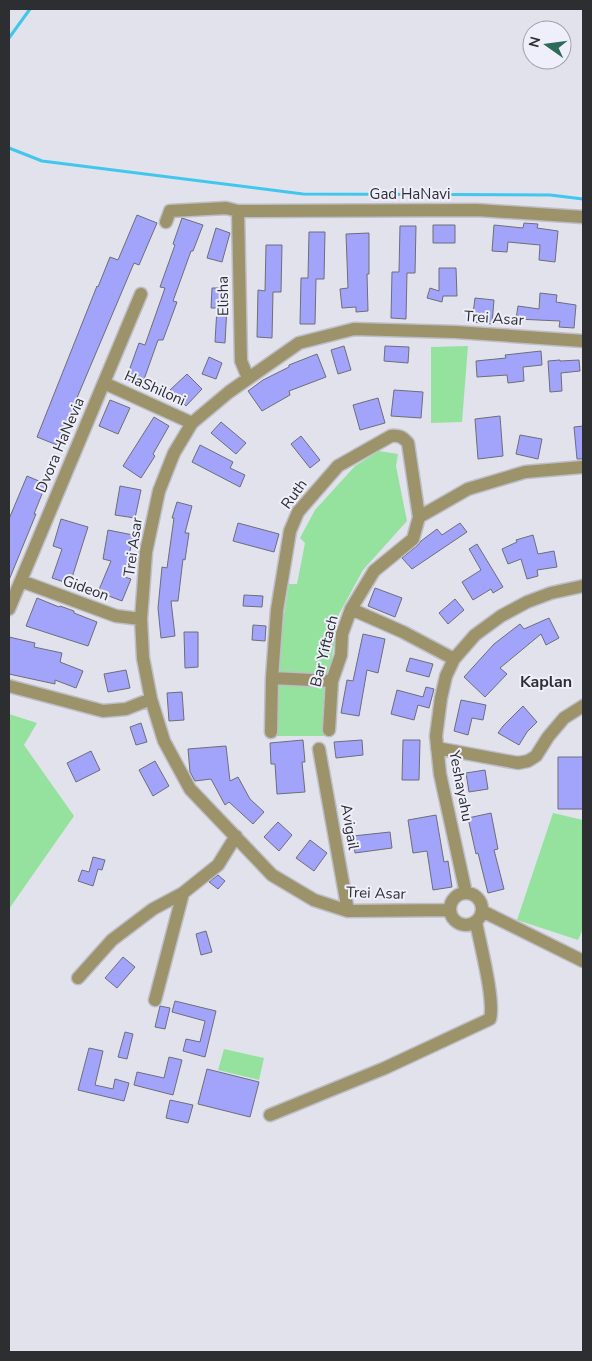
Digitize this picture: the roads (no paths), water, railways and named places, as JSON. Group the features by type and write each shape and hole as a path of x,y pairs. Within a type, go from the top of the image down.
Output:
{"street":[{"name":"Gad HaNavi","path":"166,222 170,211 226,208 238,211 477,210 583,216"},
{"name":"Elisha","path":"238,211 241,361 248,378"},
{"name":"Dvora HaNevia","path":"9,609 140,294"},
{"name":"Trei Asar","path":"450,910 348,912 314,900 272,875 190,788 164,740 150,699 143,658 141,619 146,552 159,491 174,453 192,423 248,378 299,343 354,329 456,332 583,341"},
{"name":"HaShiloni","path":"104,383 192,423"},
{"name":"Ruth","path":"271,732 272,678 277,610 290,531 298,512 338,466 391,436 398,435 408,443 419,517"},
{"path":"419,517 468,488 525,472 583,467"},
{"name":"Bar Yiftach","path":"330,730 332,681 341,654 342,634 352,610 374,571 413,539 419,517"},
{"name":"Gideon","path":"21,581 116,616 141,619"},
{"name":"Yeshayahu","path":"466,893 440,774 437,748 436,736 446,676 454,659 476,635 501,616 527,602 583,586"},
{"name":"Bar Yiftach","path":"352,610 403,632 454,659"},
{"path":"272,678 332,681"},
{"path":"9,686 103,711 126,709 150,699"},
{"path":"437,748 518,763 528,761 536,756 548,737 564,718 583,706"},
{"name":"Avigail","path":"319,749 348,912"},
{"path":"78,978 112,940 153,909 183,893 218,865 236,836"},
{"path":"156,1000 183,893"},
{"path":"466,893 475,896 479,900 482,911 476,922 470,925 459,924 451,916 450,910 452,901 466,893"},
{"path":"482,911 583,961"},
{"path":"270,1116 384,1068 490,1019 492,1014 476,922"}],"waterway":[{"path":"9,38 30,9"},
{"path":"9,148 42,161 303,194 550,195 583,199"}],"district":[{"name":"Kaplan","path":"546,682"}]}
